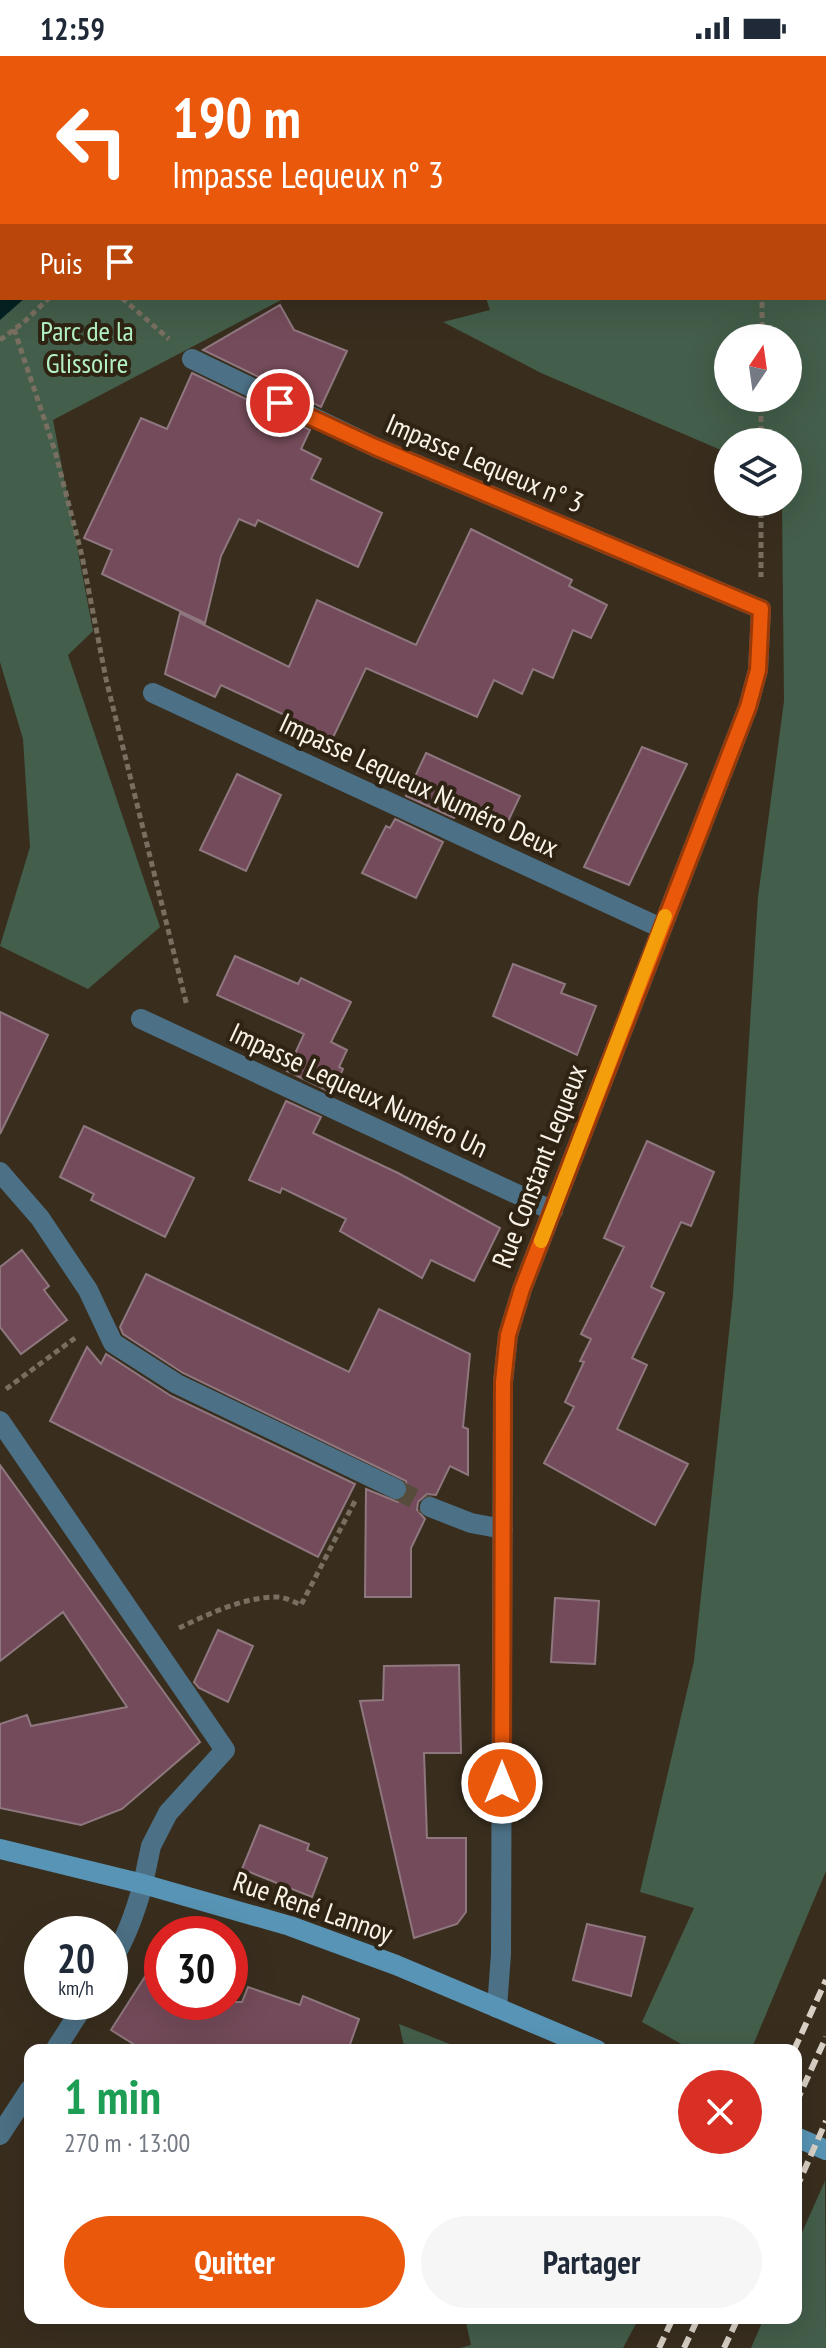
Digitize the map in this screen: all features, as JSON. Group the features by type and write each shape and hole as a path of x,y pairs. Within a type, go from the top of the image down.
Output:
{"street":[{"name":"Impasse Lequeux n° 3","path":"192,359 375,447 761,609"},
{"name":"Rue Constant Lequeux","path":"497,2008 501,1939 503,1382 508,1335 522,1289 748,707 758,670 761,609"},
{"name":"Impasse Lequeux Numéro Deux","path":"153,693 661,928"},
{"name":"Impasse Lequeux Numéro Un","path":"141,1019 553,1211"},
{"path":"0,1172 40,1218 88,1290 113,1343 177,1384 396,1489"},
{"path":"0,1421 225,1750 168,1813 151,1846 128,1931"},
{"path":"430,1507 471,1523 503,1529"},
{"name":"Rue René Lannoy","path":"0,1849 143,1884 290,1926 396,1965 583,2044"},
{"path":"59,2044 74,2020"},
{"path":"0,2135 24,2098"},
{"path":"802,2140 826,2150"}],"path":[{"path":"0,340 47,300"},
{"path":"124,300 192,359"},
{"path":"762,300 762,324"},
{"path":"14,329 43,411 70,511 106,679 197,1045"},
{"path":"761,516 761,609"},
{"path":"0,1394 101,1318"},
{"path":"150,1641 221,1608 280,1597 301,1605 368,1476"}],"green space":[{"name":"Parc de la Glissoire","path":"0,300 281,300 53,420 93,631 68,655 160,927 88,989 0,946 30,847 23,739 0,662"},
{"path":"487,300 826,300 826,1871 754,2044 681,2044 642,2022 694,1908 640,1892 694,1661 733,1295 758,897 784,701 782,516 802,516 802,428 714,428 714,447 541,373 443,322 490,310"},
{"path":"399,2024 450,2044 404,2044"},
{"path":"825,2181 826,2348 751,2348 761,2324 802,2324 802,2233"},
{"path":"466,2324 636,2324 623,2348 460,2348 471,2345"}],"water":[{"path":"0,300 23,300 0,320"}],"building":[{"path":"280,305 294,330 347,351 321,407 203,350"},
{"path":"192,373 310,430 301,449 321,459 311,479 382,513 358,567 258,520 255,526 239,519 221,556 205,623 102,574 112,550 84,538 141,418 167,429"},
{"path":"471,529 572,580 569,586 607,605 591,638 573,630 553,678 533,669 522,694 494,680 477,717 366,668 329,746 285,725 289,717 221,685 215,697 165,674 180,613 289,667 317,600 416,645"},
{"path":"642,747 687,764 629,885 584,867"},
{"path":"426,753 520,796 503,832 458,811 454,818 406,796"},
{"path":"237,774 281,795 246,871 200,850"},
{"path":"395,819 443,842 416,898 362,873 386,826 390,828"},
{"path":"235,956 298,984 301,978 351,1002 331,1042 347,1050 339,1067 343,1069 332,1093 287,1071 304,1034 217,995"},
{"path":"513,964 565,984 561,993 596,1006 577,1055 493,1016"},
{"path":"0,1012 48,1035 0,1134"},
{"path":"286,1101 321,1117 313,1133 398,1173 500,1228 474,1281 431,1260 422,1278 340,1231 346,1219 282,1188 280,1193 249,1180"},
{"path":"84,1126 194,1178 165,1237 91,1200 94,1194 60,1177"},
{"path":"647,1141 714,1172 691,1226 681,1222 651,1287 664,1293 632,1358 647,1365 617,1429 688,1464 655,1525 544,1463 574,1407 565,1402 591,1339 581,1334 624,1247 604,1238"},
{"path":"22,1250 49,1286 44,1290 67,1320 21,1354 0,1327 0,1267"},
{"path":"146,1274 349,1372 379,1309 470,1354 463,1427 468,1429 468,1475 450,1466 436,1495 427,1494 418,1502 417,1510 425,1519 411,1548 411,1597 365,1597 366,1489 398,1502 408,1494 406,1481 183,1373 123,1334 120,1327"},
{"path":"87,1347 101,1364 106,1354 171,1396 355,1484 318,1557 50,1421"},
{"path":"0,1465 200,1742 122,1809 81,1825 0,1808 0,1724 27,1715 31,1726 127,1707 63,1612 0,1661"},
{"path":"555,1598 599,1601 595,1664 551,1662"},
{"path":"218,1630 253,1646 228,1702 199,1688 194,1682"},
{"path":"459,1665 461,1753 424,1753 427,1838 466,1838 466,1912 457,1924 414,1938 360,1701 383,1700 384,1666"},
{"path":"260,1825 309,1844 307,1850 327,1858 312,1897 242,1869"},
{"path":"587,1924 645,1937 631,1996 573,1980"},
{"path":"144,1978 144,2020 248,2020 248,1987 300,2005 303,1996 359,2019 350,2044 133,2044 111,2030 117,2020 128,2020 128,2003"}],"tunnel":[{"path":"396,1489 430,1507"}],"railway":[{"path":"797,2044 826,1980"},
{"path":"802,2090 826,2037"},
{"path":"802,2175 826,2121"},
{"path":"659,2348 670,2324"},
{"path":"684,2348 695,2324"},
{"path":"724,2348 735,2324"}],"slow traffic":[{"path":"541,1241 665,916"}],"route":[{"path":"280,403 375,447 761,609 758,670 748,707 522,1289 508,1335 503,1382 502,1783"}]}
